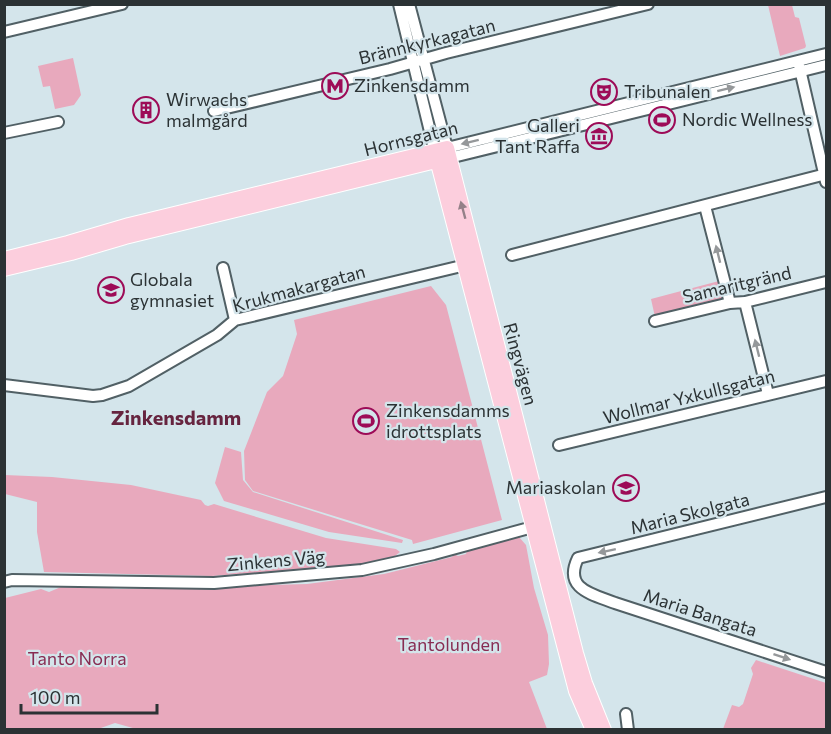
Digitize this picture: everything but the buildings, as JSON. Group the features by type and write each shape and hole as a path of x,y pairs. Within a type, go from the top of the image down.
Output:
{"main road":[{"name":"Hornsgatan","path":"4,259 129,225 442,155"},
{"name":"Hornsgatan","path":"4,269 442,155"},
{"name":"Ringvägen","path":"442,155 570,651 576,691 593,729"},
{"name":"Ringvägen","path":"570,651 604,729"}],"street":[{"path":"4,32 122,4"},
{"name":"Ringvägen","path":"399,4 418,61 442,155"},
{"name":"Ringvägen","path":"409,4 418,61"},
{"name":"Brännkyrkagatan","path":"214,111 648,4"},
{"name":"Hornsgatan","path":"442,155 799,66 826,54"},
{"name":"Hornsgatan","path":"799,66 826,65"},
{"path":"512,255 826,177 799,66"},
{"path":"4,133 58,122"},
{"path":"705,206 730,303"},
{"name":"Krukmakargatan","path":"4,385 93,396 108,394 129,386 217,335 235,320 470,263"},
{"path":"223,268 235,320"},
{"name":"Samaritgränd","path":"655,321 826,282"},
{"path":"745,302 768,394"},
{"name":"Wollmar Yxkullsgatan","path":"559,445 826,381"},
{"name":"Maria Skolgata","path":"573,575 578,558 826,497"},
{"name":"Zinkens Väg","path":"4,582 12,580 214,583 362,570 434,554 538,526"},
{"name":"Maria Bangata","path":"573,575 579,588 595,595 826,672"},
{"path":"626,714 628,729"}],"green space":[{"path":"768,5 792,5 795,17 799,18 805,48 780,56"},
{"path":"73,58 81,95 74,105 55,109 50,86 43,87 38,66"},
{"path":"719,281 724,300 655,317 651,299"},
{"name":"Zinkensdamms idrottsplats","path":"431,286 446,305 502,520 413,544 412,540 253,491 245,480 244,451 267,392 283,376 297,334 294,320"},
{"path":"225,447 241,452 243,480 253,492 403,540 402,543 329,532 224,501 215,483"},
{"path":"5,475 131,485 201,500 208,506 214,504 326,538 396,549 400,552 395,556 351,566 212,576 44,572 37,532 37,502 5,494"},
{"name":"Tantolunden","path":"519,537 526,545 534,588 548,635 547,675 529,682 547,729 140,730 115,723 98,729 5,730 5,598 41,589 49,592 61,587 228,588 230,586 307,584 384,574 452,557 454,554 458,556 466,554 467,551"},
{"path":"756,660 826,683 826,729 723,729 732,705 739,707 743,704 753,674 751,668"}],"place":[{"name":"Zinkensdamm","path":"335,86"},
{"name":"Tribunalen","path":"604,92"},
{"name":"Wirwachs malmgård","path":"146,110"},
{"name":"Nordic Wellness","path":"662,120"},
{"name":"Galleri Tant Raffa","path":"599,136"},
{"name":"Globala gymnasiet","path":"111,290"},
{"name":"Zinkensdamms idrottsplats","path":"366,421"},
{"name":"Mariaskolan","path":"626,488"}],"district":[{"name":"Zinkensdamm","path":"176,418"}],"park label":[{"name":"Tanto Norra","path":"77,659"}]}
